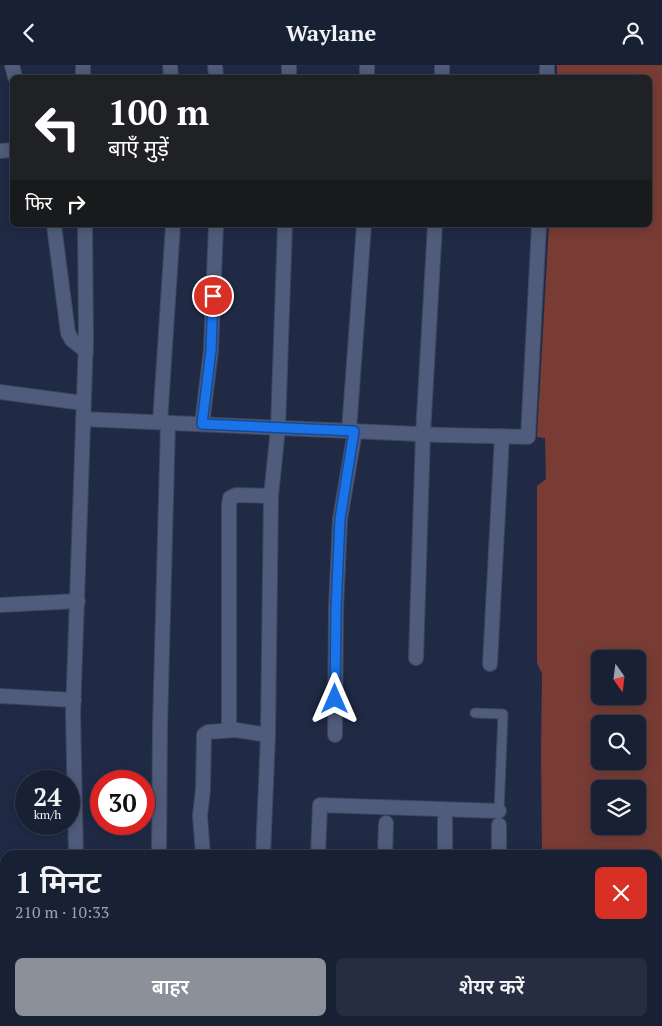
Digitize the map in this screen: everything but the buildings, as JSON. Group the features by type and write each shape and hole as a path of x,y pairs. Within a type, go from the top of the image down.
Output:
{"street":[{"path":"54,227 68,333 72,340 86,351"},
{"path":"76,850 74,700 86,351 85,227"},
{"path":"159,850 164,423 173,227"},
{"path":"202,424 211,350 216,227"},
{"path":"263,850 268,735 271,496 278,428 285,227"},
{"path":"335,735 336,609 340,519 352,431 364,227"},
{"path":"416,658 423,434 435,227"},
{"path":"83,419 528,437 539,227"},
{"path":"0,392 84,403"},
{"path":"490,664 502,436"},
{"path":"236,730 230,727 229,722 230,498 236,495 271,496"},
{"path":"0,605 78,601"},
{"path":"0,696 74,700"},
{"path":"203,850 200,816 203,789 204,735 236,730 268,735"},
{"path":"318,850 320,805 499,818 499,850"},
{"path":"446,819 446,850"},
{"path":"385,850 386,823"}],"lane":[{"path":"475,713 503,714 499,818"}],"shaded area":[{"path":"557,65 662,65 662,850 542,850 542,674 537,663 537,486 546,479 545,438 537,437 549,227 652,227 652,75 557,75"}],"route":[{"path":"213,296 211,350 202,424 354,431 340,519 335,699"}]}
